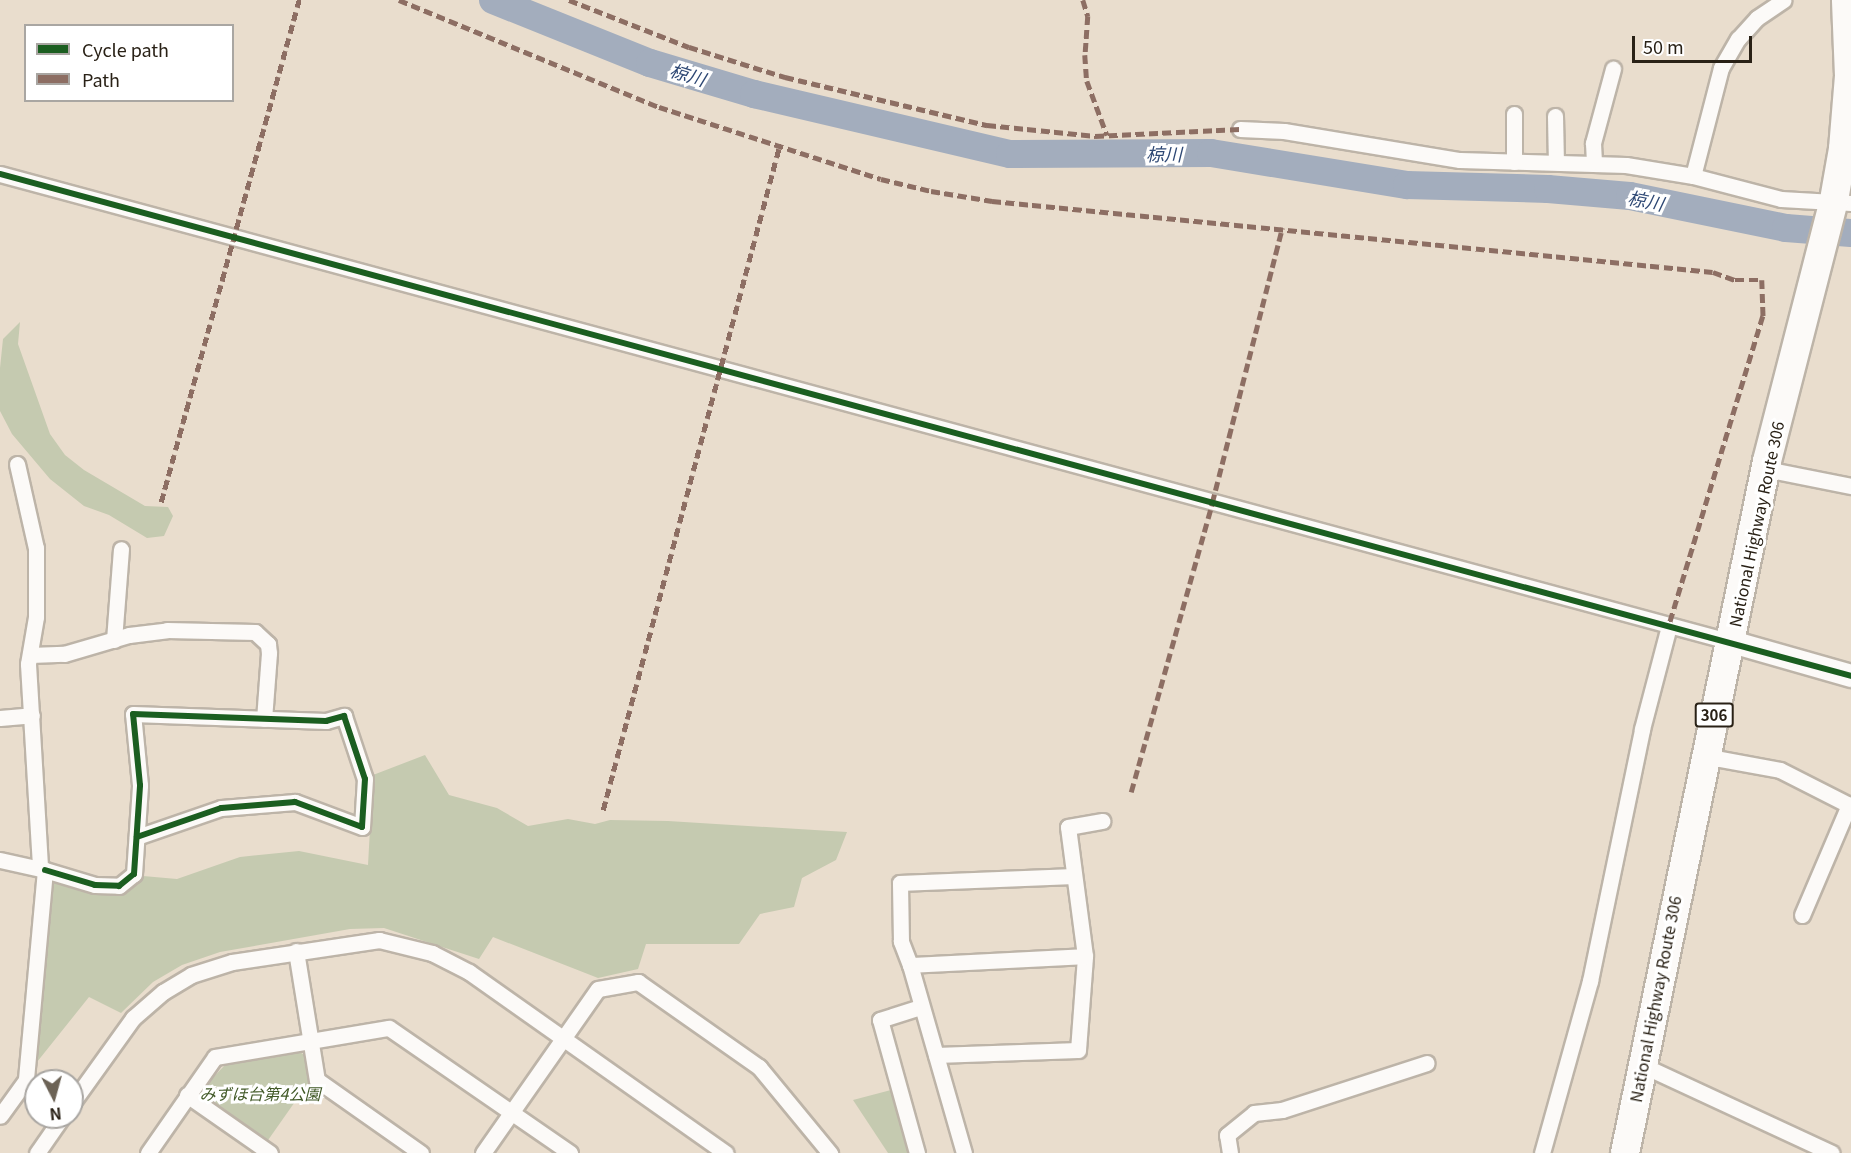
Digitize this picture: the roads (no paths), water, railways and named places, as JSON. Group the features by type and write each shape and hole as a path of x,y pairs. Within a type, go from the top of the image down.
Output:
{"highway":[{"name":"National Highway Route 306","path":"1625,1153 1704,756 1732,642 1766,469 1814,279 1842,201 1843,149 1849,76 1846,0"}],"street":[{"path":"1693,176 1721,68 1738,39 1757,18 1784,0"},
{"path":"1594,162 1593,143 1613,69"},
{"path":"1514,114 1514,162"},
{"path":"1556,116 1556,162"},
{"path":"1240,129 1284,131 1440,158 1514,162 1594,162 1693,176 1781,199 1842,201"},
{"path":"0,174 1851,676"},
{"path":"0,1116 26,1080 42,870 30,655 36,617 36,548 17,464"},
{"path":"1766,469 1851,486"},
{"path":"114,640 121,549"},
{"path":"1542,1153 1590,981 1642,729 1669,626"},
{"path":"30,655 64,654 114,640 167,630 255,632 268,644 264,719"},
{"path":"0,860 95,885 119,886 134,874 140,785 133,714 326,721 344,716 365,778 362,828 295,802 221,808 137,837"},
{"path":"0,718 32,715"},
{"path":"1704,756 1780,770 1850,806 1802,915"},
{"path":"936,1054 1078,1050 1085,956 1068,827 1102,821"},
{"path":"964,1153 901,941 900,883 1073,876"},
{"path":"84,1086 123,1030 163,992 208,969 296,951 379,940 413,947 469,972 562,1040 726,1153"},
{"path":"296,951 317,1080 421,1153"},
{"path":"910,965 1085,956"},
{"path":"483,1153 598,989 638,982 759,1067 830,1153"},
{"path":"917,1153 880,1020 920,1007"},
{"path":"148,1153 215,1057 389,1028 570,1153"},
{"path":"1230,1153 1227,1135 1254,1113 1282,1110 1427,1063"},
{"path":"1642,1065 1832,1153"},
{"path":"187,1095 270,1153"},
{"path":"37,1153 54,1129"}],"waterway":[{"name":"椋川","path":"493,0 650,63 754,94 1010,154 1211,153 1407,185 1548,189 1630,196 1786,228 1851,233"}],"park label":[{"name":"みずほ台第4公園","path":"260,1093"}]}
